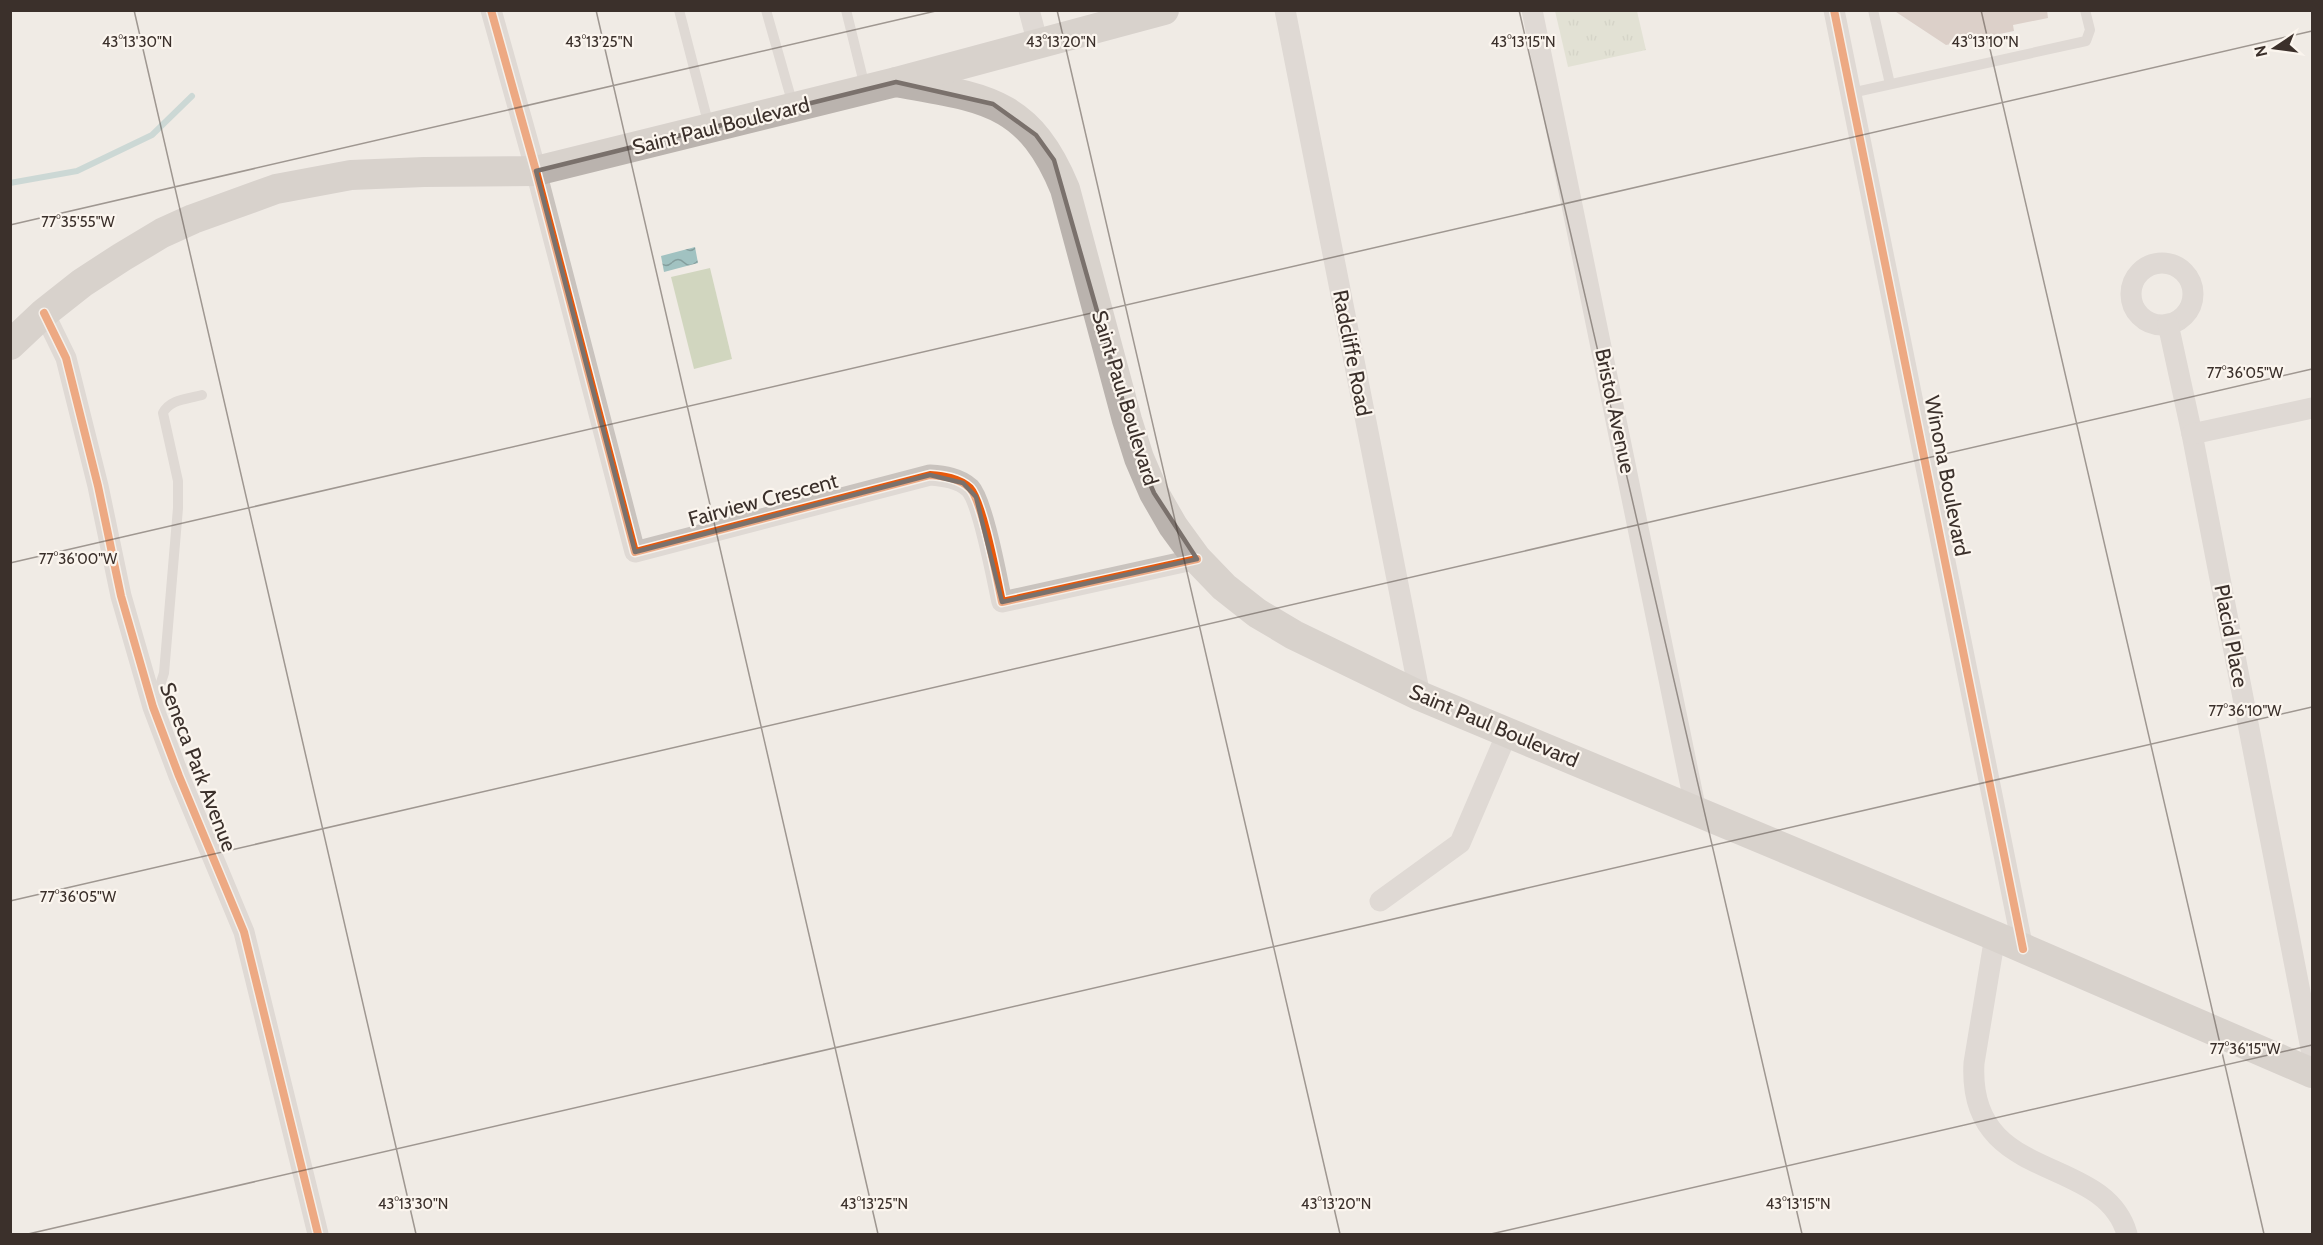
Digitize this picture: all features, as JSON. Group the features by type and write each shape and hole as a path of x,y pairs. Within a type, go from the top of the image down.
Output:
{"main road":[{"path":"897,82 1164,10"},
{"name":"Saint Paul Boulevard","path":"10,345 44,313 82,283 162,233 231,204 276,189 351,175 536,171 897,82 968,95 993,104 1015,117 1036,135 1054,160 1065,189 1127,420 1139,458 1154,493 1173,526 1197,559 1224,587 1257,613 1294,635 1420,696 1995,936 2313,1073"}],"street":[{"path":"491,10 536,171"},
{"path":"1029,10 1038,44"},
{"name":"Radcliffe Road","path":"1285,10 1420,696"},
{"name":"Bristol Avenue","path":"1532,10 1696,812"},
{"name":"Winona Boulevard","path":"1834,10 2023,949"},
{"name":"Fairview Crescent","path":"536,171 635,552 930,475 946,476 963,483 976,497 1002,602 1197,559"},
{"name":"Seneca Park Avenue","path":"44,313 66,358 98,486 121,596 153,707 244,932 318,1234"},
{"name":"Placid Place","path":"2168,324 2192,434 2313,1054"},
{"path":"2192,434 2313,408"},
{"path":"1380,901 1460,843 1508,731"},
{"path":"1995,936 1974,1063 1973,1084 1977,1104 1986,1123 2002,1142 2100,1196 2115,1211 2127,1234"}],"lane":[{"path":"679,10 710,128"},
{"path":"766,10 794,108"},
{"path":"846,10 866,90"},
{"path":"1873,10 1890,84"},
{"path":"1851,93 2086,41 2090,30 2085,10"},
{"path":"153,707 164,673 178,508 177,481 163,413 173,402 202,395"}],"highlighted area":[{"path":"896,82 993,104 1036,135 1054,160 1139,458 1154,493 1197,559 1002,602 976,497 963,483 930,475 635,552 536,171"}],"green space":[{"path":"1555,11 1637,11 1646,50 1568,67"},
{"path":"710,268 732,359 694,369 671,277"}],"water":[{"path":"695,247 698,263 664,272 661,256"}],"building":[{"path":"1893,10 2047,10 2048,18 2013,25 2014,31 1946,45"}],"waterway":[{"path":"10,183 77,171 152,135 192,96"}],"cycle path":[{"path":"491,10 536,171 635,552 930,475 961,482 970,488 975,496 989,542 1002,602 1197,559"},
{"path":"1834,10 2023,949"},
{"path":"44,313 66,358 98,486 121,596 153,707 244,932 318,1234"}]}
